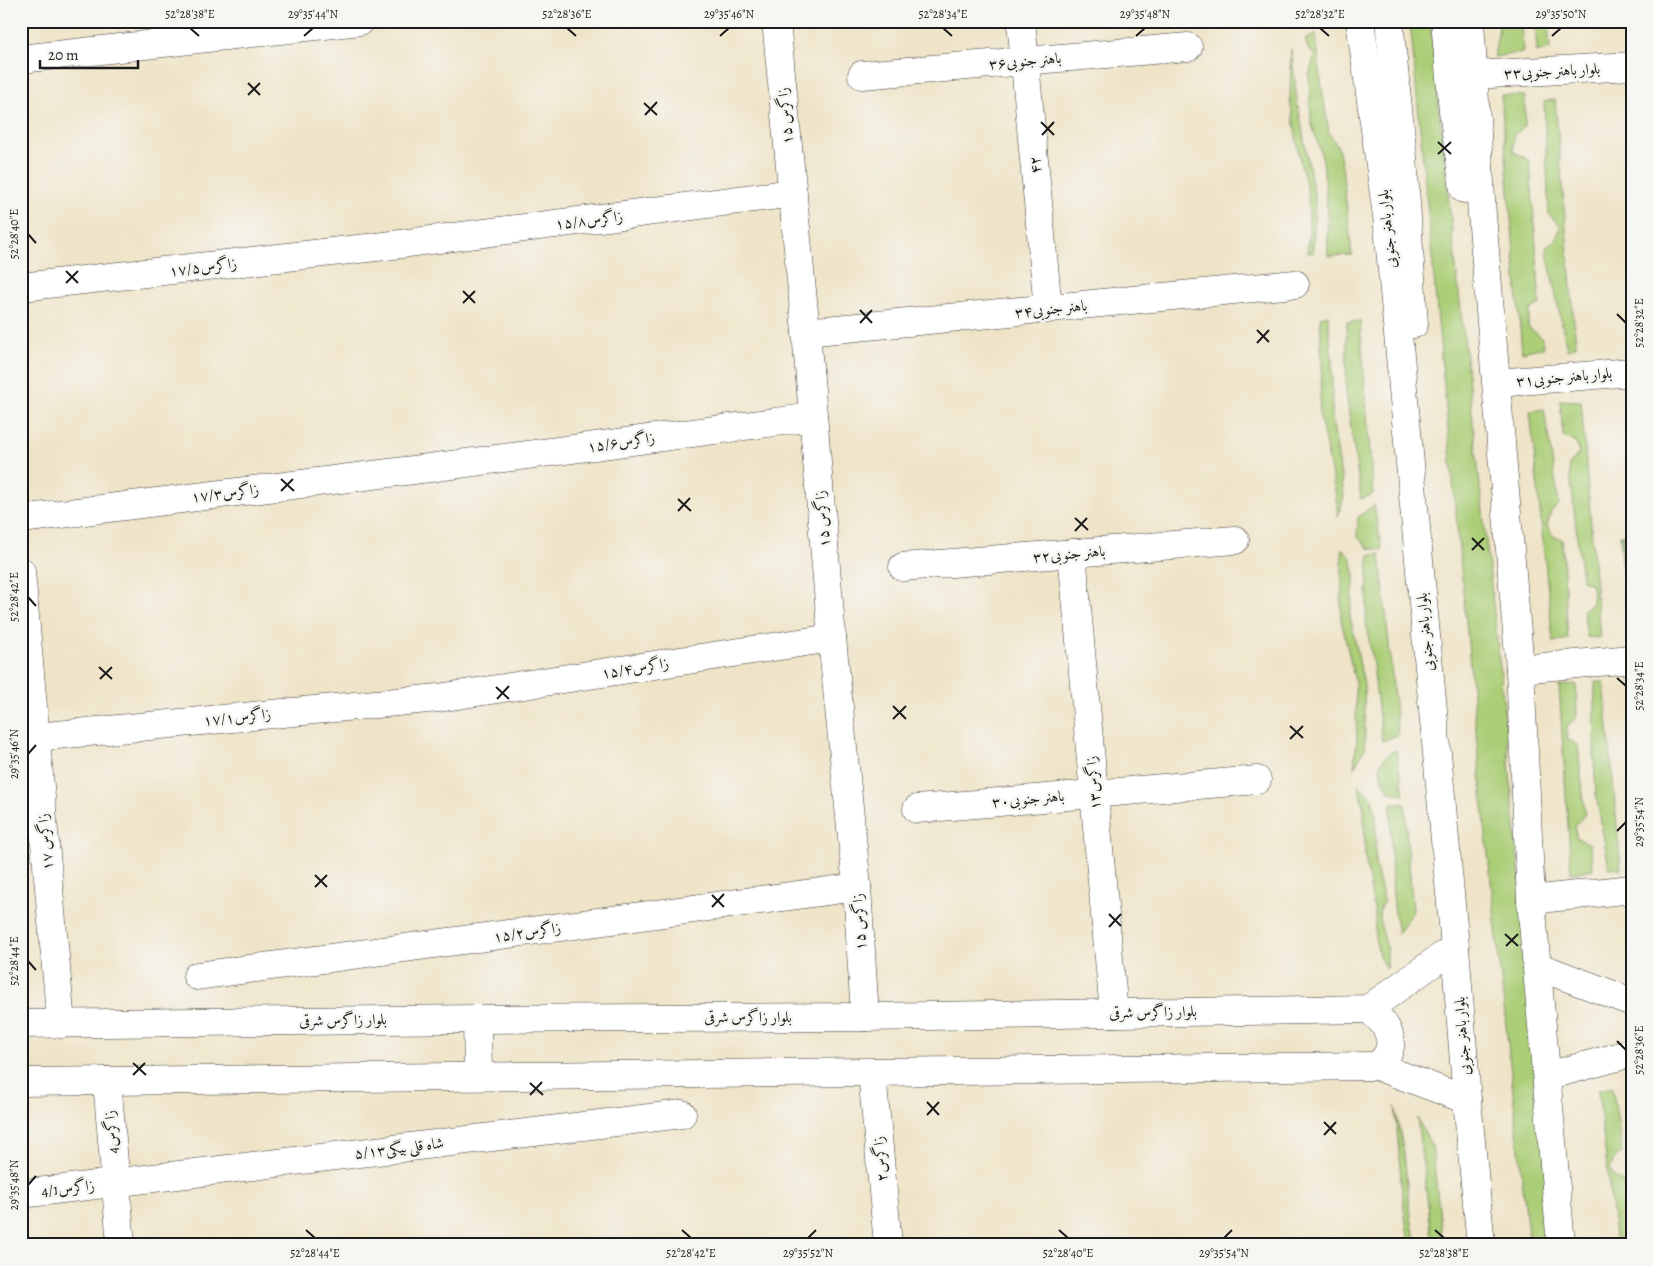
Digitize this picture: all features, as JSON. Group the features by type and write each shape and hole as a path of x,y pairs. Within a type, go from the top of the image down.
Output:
{"street":[{"path":"21,59 360,21"},
{"name":"زاگرس ۱۵","path":"776,21 806,332 832,638 857,887 864,1017"},
{"name":"۴۲","path":"1021,21 1048,309"},
{"name":"بلوار باهنر جنوبی","path":"1360,21 1387,216 1481,1245"},
{"path":"1389,21 1404,157 1414,318 1411,479"},
{"path":"1445,21 1453,111 1504,467"},
{"path":"1470,21 1482,215 1520,669 1531,900 1561,1245"},
{"name":"باهنر جنوبی۳۶","path":"862,75 1188,47"},
{"name":"بلوار باهنر جنوبی۳۳","path":"1473,76 1632,66"},
{"name":"زاگرس۱۵/۸","path":"385,246 793,193"},
{"name":"زاگرس۱۷/۵","path":"21,288 385,246"},
{"name":"باهنر جنوبی۳۴","path":"806,332 1295,284"},
{"name":"بلوار باهنر جنوبی۳۱","path":"1497,383 1632,372"},
{"name":"زاگرس۱۵/۶","path":"429,468 813,417"},
{"name":"زاگرس۱۷/۳","path":"21,519 429,468"},
{"name":"باهنر جنوبی۳۲","path":"903,567 1235,540"},
{"name":"زاگرس۱۳","path":"1072,553 1114,1013"},
{"name":"زاگرس ۱۷","path":"21,571 24,641 36,737 60,1024"},
{"name":"زاگرس۱۵/۴","path":"438,698 832,638"},
{"path":"1520,669 1632,659"},
{"name":"زاگرس۱۷/۱","path":"36,737 438,698"},
{"name":"باهنر جنوبی۳۰","path":"917,809 1257,780"},
{"name":"زاگرس۱۵/۲","path":"197,976 857,887"},
{"path":"1531,900 1632,889"},
{"path":"1376,1066 1386,1056 1391,1041 1387,1026 1368,1009 1455,947"},
{"path":"1537,966 1632,1002"},
{"name":"بلوار زاگرس شرقی","path":"21,1024 477,1018 864,1017 1368,1009"},
{"path":"477,1018 478,1076"},
{"path":"1547,1076 1632,1053"},
{"path":"21,1082 1376,1066 1467,1100"},
{"name":"زاگرس۲","path":"872,1073 888,1245"},
{"name":"4زاگرس","path":"107,1081 121,1245"},
{"name":"شاه قلی بیگی۵/۱۳","path":"116,1182 682,1114"},
{"name":"4/1زاگرس","path":"21,1194 116,1182"}],"green space":[{"path":"1410,21 1430,21 1501,677 1554,1245 1529,1245 1484,816"},
{"path":"1500,21 1521,21 1523,52 1494,57"},
{"path":"1535,21 1548,21 1550,49 1537,52"},
{"path":"1316,34 1329,133 1338,147 1342,165 1352,255 1328,256 1327,207 1323,160 1311,122 1309,75 1315,54 1309,51 1305,40"},
{"path":"1291,49 1297,100 1315,200 1313,253 1307,252 1309,234 1308,193 1300,160 1290,100"},
{"path":"1501,95 1525,96 1525,126 1514,135 1513,151 1530,161 1540,304 1530,310 1528,327 1542,338 1544,347 1522,352"},
{"path":"1555,99 1576,346 1567,350 1546,247 1555,241 1561,227 1549,214 1544,102"},
{"path":"1328,315 1332,363 1332,417 1344,496 1338,517 1335,491 1319,413 1322,370 1320,317"},
{"path":"1360,321 1373,494 1361,499 1346,392 1347,322"},
{"path":"1560,400 1581,401 1600,638 1587,637 1583,609 1591,605 1593,594 1591,584 1582,580 1569,465 1579,453 1576,443 1563,436"},
{"path":"1544,409 1559,504 1551,512 1547,525 1553,536 1562,539 1568,639 1553,642 1530,411"},
{"path":"1374,505 1382,550 1368,548 1357,536 1358,517"},
{"path":"1632,534 1632,603 1625,604 1620,535"},
{"path":"1342,548 1351,558 1355,576 1350,616 1364,685 1365,748 1354,768 1357,737 1355,682 1341,619"},
{"path":"1380,554 1398,735 1382,741 1366,621 1369,555"},
{"path":"1595,682 1604,682 1621,869 1609,868 1596,794 1594,761"},
{"path":"1576,684 1577,717 1567,726 1567,739 1578,745 1585,814 1574,827 1577,838 1590,844 1593,869 1571,873 1559,686"},
{"path":"1396,750 1404,794 1389,791 1381,776 1380,764 1389,754"},
{"path":"1358,784 1372,799 1376,818 1375,863 1384,901 1379,917 1387,949 1386,970 1379,956 1375,937 1375,916 1365,857 1364,809"},
{"path":"1391,804 1405,804 1413,911 1398,934 1392,885"},
{"path":"1612,1087 1623,1152 1614,1158 1610,1169 1615,1178 1625,1183 1626,1245 1616,1245 1598,1090"},
{"path":"1395,1106 1404,1153 1409,1206 1416,1245 1409,1245 1402,1193"},
{"path":"1417,1118 1432,1146 1443,1245 1433,1245"}]}
